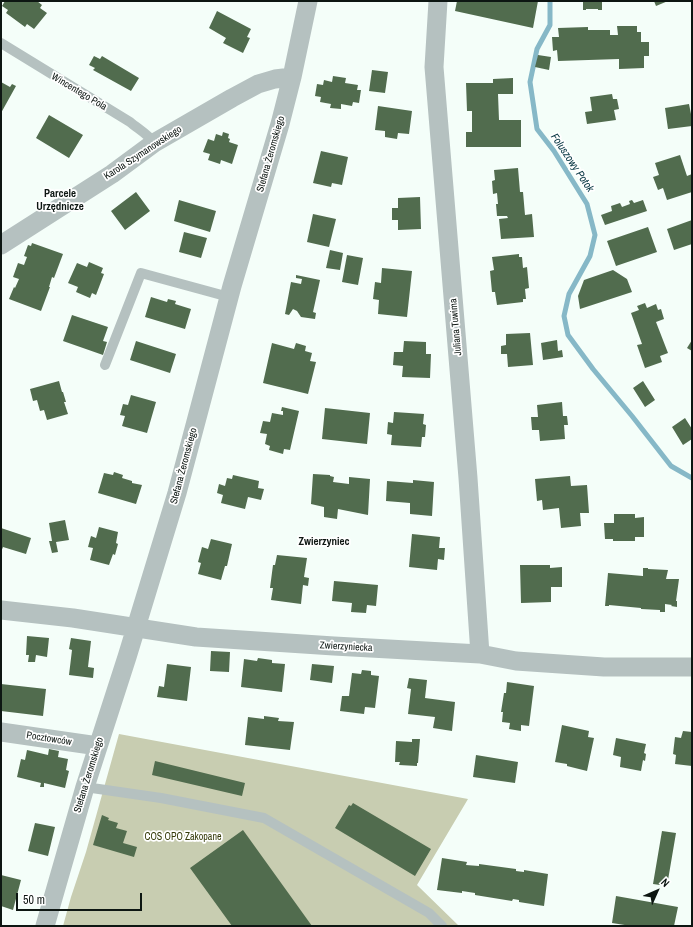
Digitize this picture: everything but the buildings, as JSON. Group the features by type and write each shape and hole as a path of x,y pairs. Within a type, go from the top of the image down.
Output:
{"street":[{"name":"Stefana Żeromskiego","path":"45,926 85,787 177,493 229,297 280,124 292,77 308,1"},
{"name":"Juliana Tuwima","path":"438,1 434,67 468,470 480,654"},
{"name":"Karola Szymanowskiego","path":"1,245 112,174 154,143 258,84 275,79 292,77"},
{"name":"Zwierzyniecka","path":"1,610 73,618 204,637 480,654 516,661 604,667 692,667"},
{"name":"Pocztowców","path":"1,732 98,746"}],"lane":[{"name":"Wincentego Pola","path":"1,43 130,122 154,143"},
{"path":"104,365 141,272 229,297"},
{"path":"85,787 161,798 264,818 430,913 442,926"}],"green space":[{"name":"COS OPO Zakopane","path":"119,734 468,799 417,885 459,926 63,926 86,852"}],"waterway":[{"name":"Foluszowy Potok","path":"550,1 550,25 537,49 530,82 537,129 554,151 587,204 595,235 590,256 569,294 564,316 568,335 593,369 671,466 692,478"}],"district":[{"name":"Parcele Urzędnicze","path":"60,200"},
{"name":"Zwierzyniec","path":"324,542"}]}
